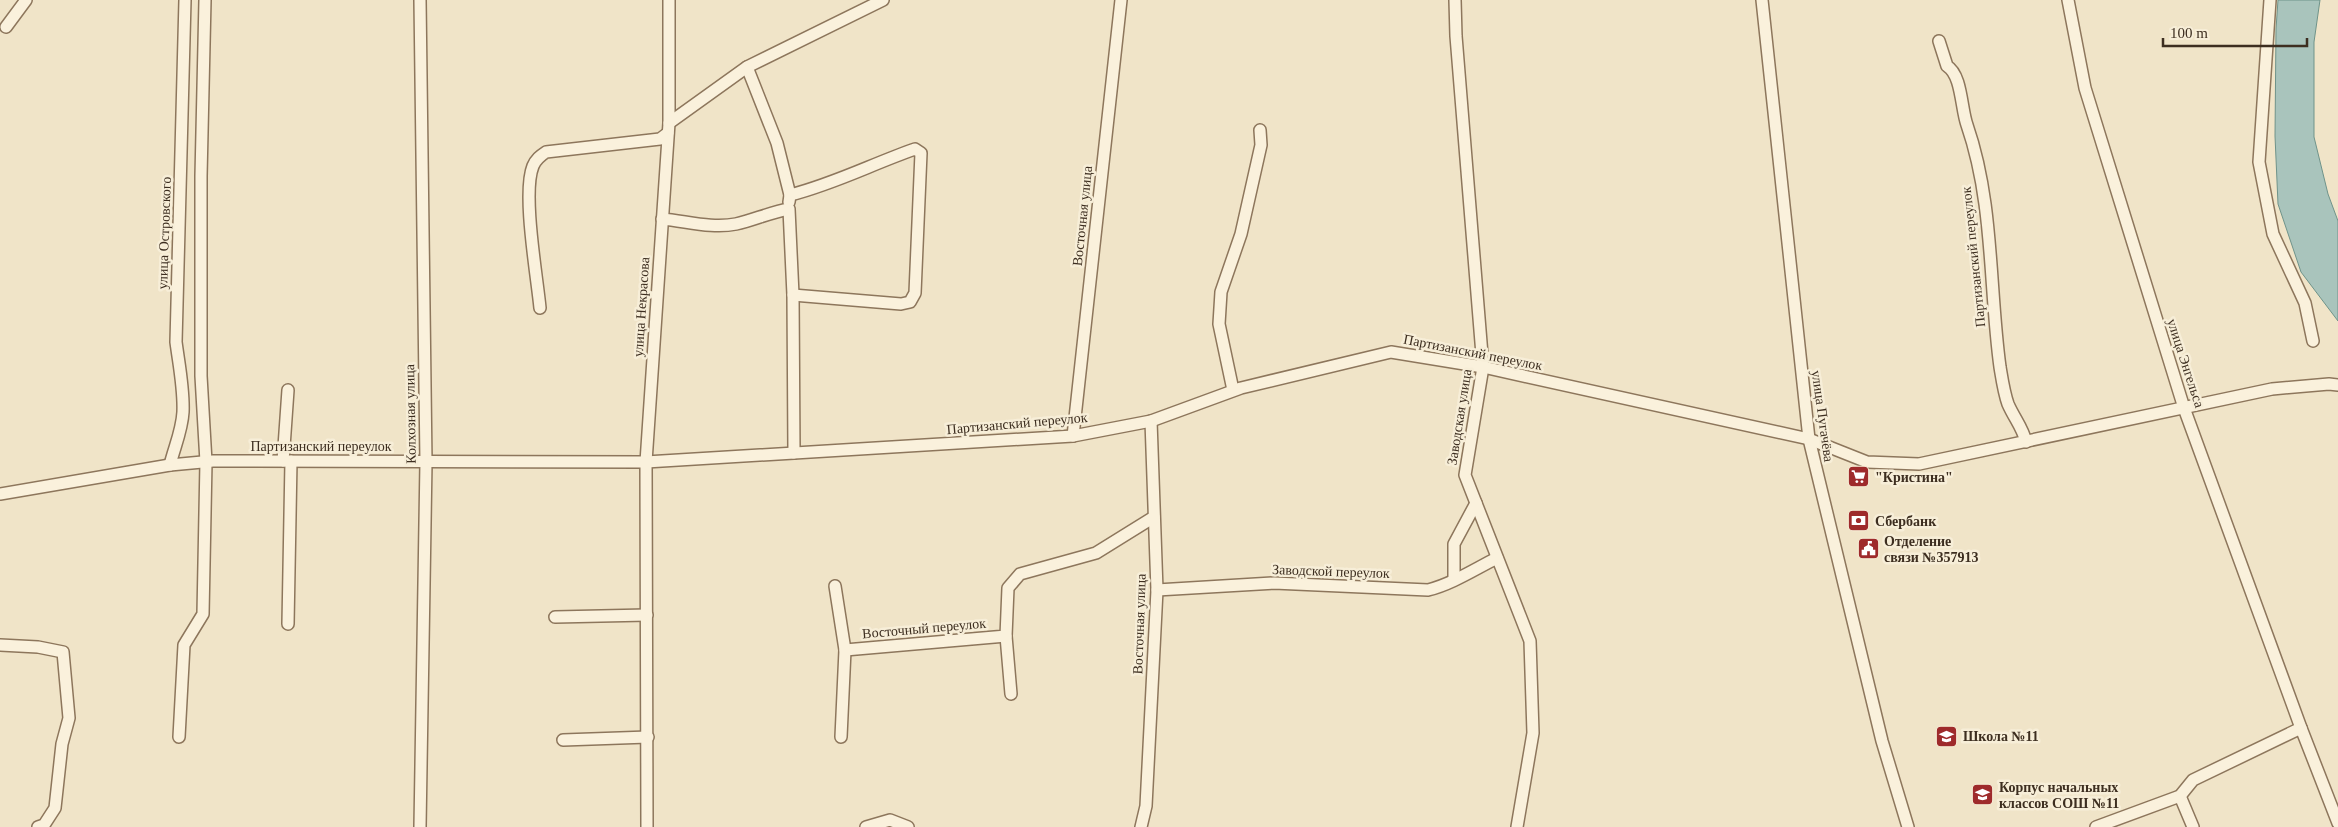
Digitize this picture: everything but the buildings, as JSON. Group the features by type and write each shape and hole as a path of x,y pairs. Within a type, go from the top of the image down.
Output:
{"street":[{"path":"6,27 26,0"},
{"name":"улица Островского","path":"170,466 183,414 176,342 185,0"},
{"path":"180,737 184,645 203,614 206,462 201,376 201,185 205,0"},
{"name":"Колхозная улица","path":"420,0 426,462 420,827"},
{"name":"улица Некрасова","path":"647,827 646,462 669,128 669,0"},
{"path":"540,308 528,189 533,165 538,157 546,152 660,139 669,128 747,67 883,0"},
{"name":"Восточная улица","path":"1073,436 1121,0"},
{"name":"Заводская улица","path":"1455,0 1456,36 1483,367 1465,475 1530,641 1533,733 1517,827"},
{"name":"улица Пугачёва","path":"1762,0 1809,439 1882,741 1908,827"},
{"name":"улица Энгельса","path":"2068,0 2085,88 2184,408 2301,728 2338,823"},
{"path":"2270,0 2259,162 2273,234 2305,303 2313,341"},
{"name":"Партизанский переулок","path":"1939,42 1947,66 1953,70 1957,78 1965,121 1976,158 1989,235 1996,331 2001,370 2007,402 2024,431 2026,442"},
{"path":"747,67 777,142 790,194 794,453"},
{"path":"1233,390 1224,355 1219,324 1221,292 1241,234 1261,145 1260,130"},
{"path":"790,194 835,182 915,149 921,153 915,292 910,302 901,304 793,295"},
{"path":"662,219 721,226 736,224 789,209"},
{"name":"Партизанский переулок","path":"0,494 170,466 206,462 646,462 1073,436 1151,421 1233,390 1391,352 1483,367 1809,439 1867,462 1918,464 2272,388 2334,385"},
{"path":"288,390 288,624"},
{"name":"Восточная улица","path":"1141,827 1146,806 1157,590 1151,421"},
{"path":"1454,579 1454,544 1476,502"},
{"name":"Восточный переулок","path":"1011,694 1006,636 1008,588 1020,574 1096,553 1154,517"},
{"name":"Заводской переулок","path":"1157,590 1274,583 1428,590 1446,585 1454,579 1497,558"},
{"name":"Восточный переулок","path":"835,586 844,650 841,737"},
{"path":"555,616 647,616"},
{"name":"Восточный переулок","path":"844,650 1006,636"},
{"path":"0,645 38,647 63,652 69,718 62,744 55,808 44,825 38,827"},
{"path":"2096,827 2180,796 2193,780 2301,728"},
{"path":"563,740 648,736"},
{"path":"2180,796 2193,827"},
{"path":"866,827 890,820 908,827"}],"water":[{"path":"2278,0 2320,0 2314,42 2314,137 2328,194 2338,221 2338,321 2301,272 2278,204 2275,136"}],"place":[{"name":"\"Кристина\"","path":"1859,477"},
{"name":"Сбербанк","path":"1859,521"},
{"name":"Отделение связи №357913","path":"1868,549"},
{"name":"Школа №11","path":"1947,736"},
{"name":"Корпус начальных классов СОШ №11","path":"1983,795"}]}
